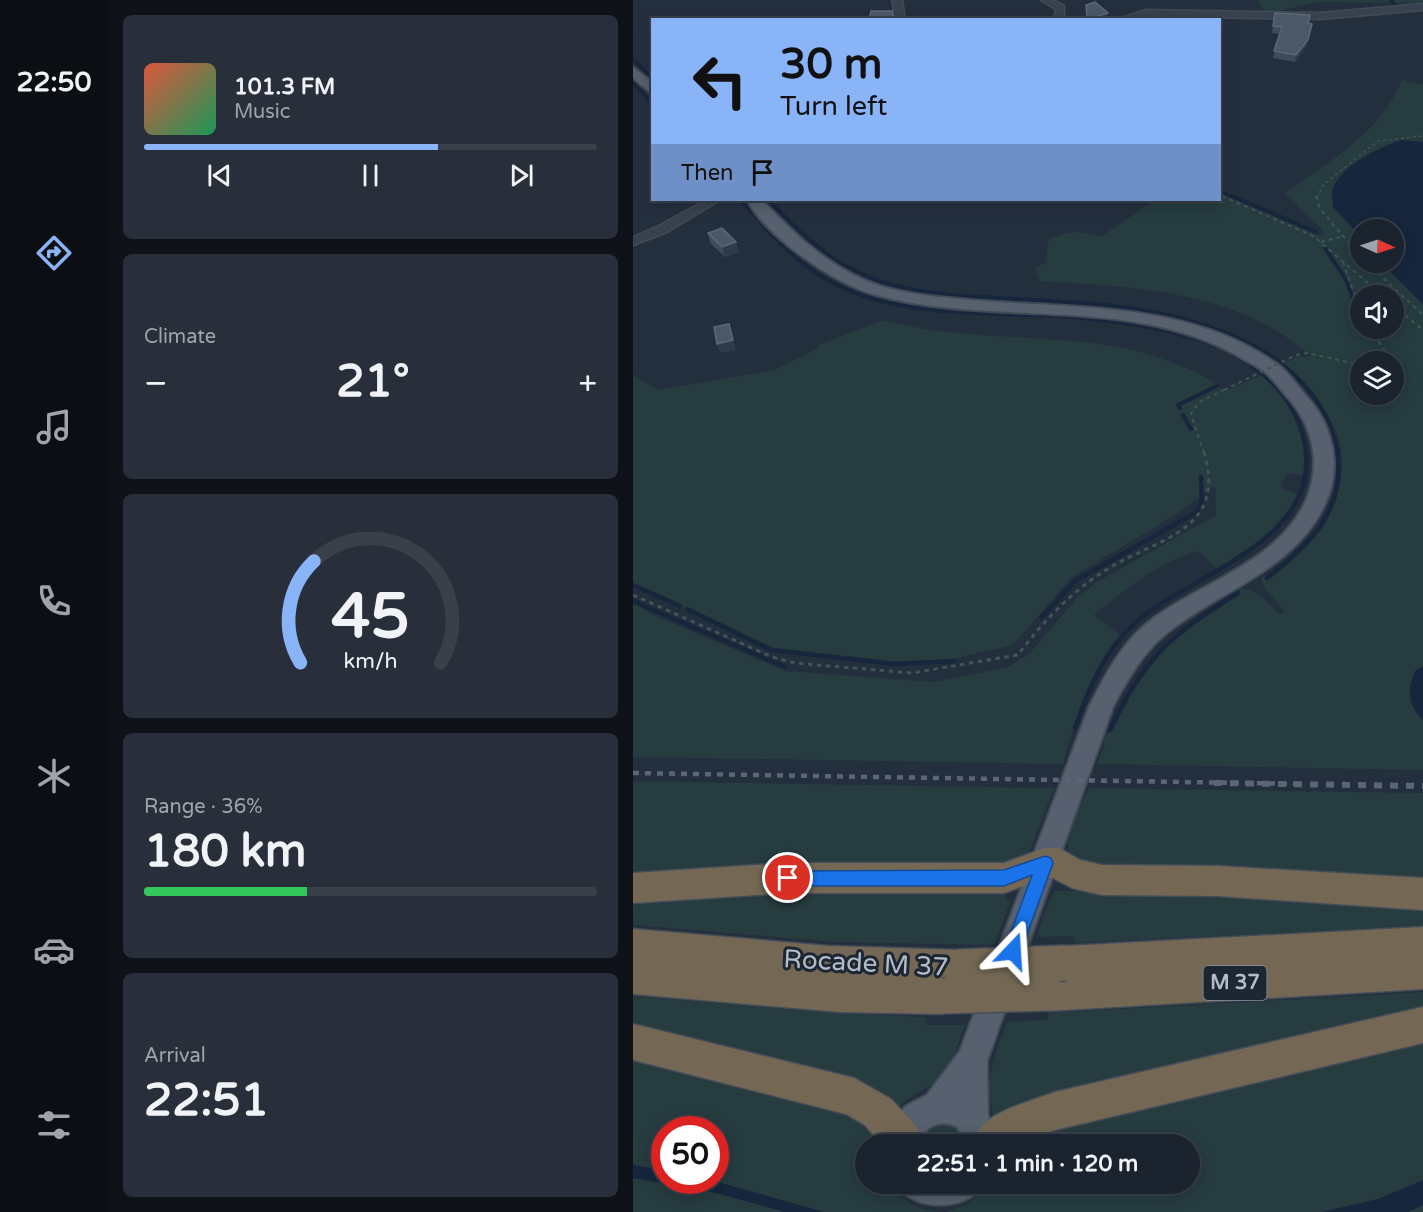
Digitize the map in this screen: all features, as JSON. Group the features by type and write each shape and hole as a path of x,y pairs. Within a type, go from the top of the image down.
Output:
{"highway":[{"path":"633,888 788,878 1004,878 1045,863 1059,863 1073,873 1102,880 1218,881 1423,894"},
{"name":"Rocade M 37","path":"633,977 840,994 951,982 1066,963 1423,944"},
{"name":"Rocade M 37","path":"633,946 829,963 951,982 1047,993 1423,972"},
{"path":"988,1134 1055,1111 1423,1025"},
{"path":"633,1042 854,1097 878,1112 896,1134"}],"main road":[{"path":"633,70 651,89"},
{"path":"755,201 815,261 844,277 880,291 943,302 1142,318 1184,326 1214,336 1245,351 1278,374 1303,400 1318,427 1324,454 1323,479 1307,520 1294,535 1264,561 1179,611 1157,628 1126,662 1101,707 972,1061 938,1106 916,1117 908,1134"},
{"path":"972,1061 981,1134"},
{"path":"938,1106 951,1107 979,1134"},
{"path":"932,1194 950,1194"}],"street":[{"path":"897,0 900,18"},
{"path":"1046,0 1061,8 1059,18"},
{"path":"1128,18 1146,13 1320,16 1423,7"},
{"path":"633,241 661,230 709,202"}],"path":[{"path":"1350,246 1316,203 1316,195 1323,185 1378,141 1388,138 1423,136"},
{"path":"1221,196 1314,236 1370,285"},
{"path":"1321,243 1341,237"},
{"path":"1343,261 1351,285"},
{"path":"1378,273 1423,315"},
{"path":"1404,314 1423,330"},
{"path":"633,595 772,657 795,663 912,673 1018,655 1039,627 1102,572 1188,527 1200,517 1210,499 1206,461 1191,414 1199,402 1296,355 1307,353 1350,363"}],"green space":[{"path":"1258,0 1423,0 1423,3 1318,2 1266,14"},
{"path":"1402,80 1423,85 1423,666 1413,677 1411,703 1423,720 1423,770 1097,764 1105,743 1102,741 1106,734 1112,732 1137,683 1149,665 1177,636 1241,593 1238,590 1250,590 1266,600 1280,615 1285,612 1262,584 1262,577 1265,575 1268,577 1291,560 1316,536 1333,505 1339,488 1341,453 1330,419 1320,404 1280,365 1296,357 1311,356 1282,334 1250,317 1182,296 1111,286 1039,281 1035,268 1045,263 1049,239 1075,232 1101,237 1154,201 1221,201 1221,192 1319,236 1324,231 1285,193 1335,158 1367,131 1393,99"},
{"path":"884,320 960,333 1113,346 1150,355 1186,368 1212,381 1224,392 1261,375 1290,407 1302,432 1307,461 1306,476 1287,473 1281,485 1283,489 1300,495 1275,531 1217,569 1199,551 1184,556 1143,577 1094,615 1122,636 1101,665 1085,697 1063,764 633,757 633,602 653,615 786,671 934,682 1008,667 1030,653 1078,597 1097,582 1216,515 1215,486 1175,515 1072,577 1013,645 935,663 863,661 772,650 633,585 633,375 658,390 774,370 819,348 818,345"},
{"path":"633,781 1054,788 1029,852 1011,866 633,878"},
{"path":"1090,788 1423,793 1423,882 1095,869 1071,855 1068,847 1072,820"},
{"path":"1081,886 1423,902 1423,926 1075,943 1073,936 1036,937 1052,895 1056,891 1080,891"},
{"path":"723,890 1001,891 1010,902 994,945 835,942 633,925 633,896"},
{"path":"1423,992 1423,1015 996,1124 990,1096 991,1072 1007,1022 1047,1020 1049,1013"},
{"path":"633,996 810,1011 925,1017 926,1025 965,1025 948,1069 933,1084 900,1106 896,1112 633,1032"},
{"path":"1423,1037 1423,1212 947,1212 971,1202 978,1194 1200,1194 1200,1134 1034,1134 1118,1109 1120,1116 1126,1114 1124,1107"},
{"path":"633,1056 857,1114 874,1134 855,1134 855,1194 898,1194 914,1206 946,1212 633,1212"},
{"path":"941,1124 956,1128 959,1134 925,1134"}],"water":[{"path":"1401,140 1423,142 1423,305 1392,273 1404,273 1404,219 1350,219 1350,225 1333,207 1333,188 1338,179 1353,164"},
{"path":"1423,666 1423,720 1414,709 1410,691 1415,671"},
{"path":"633,1165 651,1168 651,1181 633,1178"},
{"path":"1423,1180 1423,1205 1408,1212 1322,1212 1378,1199"},
{"path":"729,1185 824,1212 785,1212 720,1194 729,1194"}],"building":[{"path":"1095,2 1108,13 1087,18 1086,5"},
{"path":"871,11 892,11 894,18 869,18"},
{"path":"1275,13 1310,15 1308,23 1312,24 1308,40 1296,55 1274,51 1282,27 1273,26"},
{"path":"722,228 736,242 722,247 708,233"},
{"path":"729,324 733,340 717,344 714,327"}],"waterway":[{"path":"891,0 892,15"},
{"path":"1391,0 1396,6"},
{"path":"633,59 651,77"},
{"path":"633,82 651,102"},
{"path":"1221,192 1235,198"},
{"path":"1232,196 1316,232"},
{"path":"742,201 779,242 812,270 850,291 878,300 937,311 1056,316 1117,322 1158,329 1217,346"},
{"path":"769,201 831,257 877,280 921,291 952,295 1136,309 1203,324 1235,337 1266,353 1303,383 1329,422 1338,453"},
{"path":"1325,248 1346,280 1350,290"},
{"path":"1233,354 1261,372 1283,394 1298,421 1306,453"},
{"path":"1180,408 1178,405 1217,386"},
{"path":"1183,415 1191,429"},
{"path":"1267,578 1297,553 1322,524 1336,491 1339,472 1337,452"},
{"path":"1075,728 1098,671 1125,633 1160,605 1245,553 1271,533 1291,510 1304,483 1306,453"},
{"path":"1041,618 1075,581 1197,512 1202,501 1201,477"},
{"path":"633,585 680,606"},
{"path":"1110,730 1135,683 1162,650 1194,622 1238,593"},
{"path":"633,601 785,667"},
{"path":"687,609 772,650 895,664 954,661"}],"railway":[{"path":"633,773 1305,784"},
{"path":"1214,783 1423,786"}],"route":[{"path":"788,878 1004,878 1045,863 1013,951"}]}
